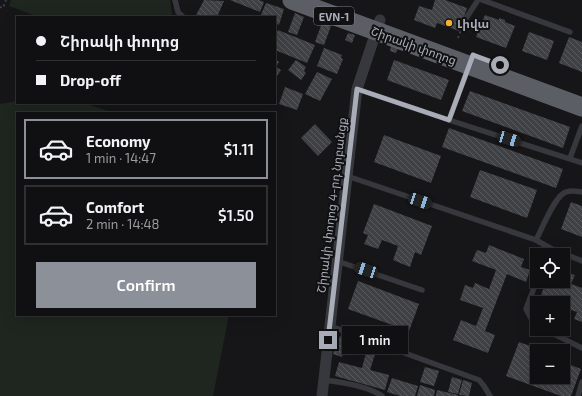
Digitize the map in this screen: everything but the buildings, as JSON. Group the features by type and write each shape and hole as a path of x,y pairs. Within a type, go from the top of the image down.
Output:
{"highway":[{"name":"Շիրակի փողոց","path":"292,0 378,26 471,60 582,95"},
{"name":"Շիրակի փողոց","path":"324,0 378,26"},
{"name":"Շիրակի փողոց","path":"471,60 582,107"}],"street":[{"name":"Շիրակի փողոց 4-րդ նրբանցք","path":"322,396 357,89 378,26"}],"lane":[{"path":"175,0 178,12 182,16"},
{"path":"463,23 478,0"},
{"path":"482,0 570,32"},
{"path":"449,120 471,60"},
{"path":"357,89 582,163"},
{"path":"570,158 582,126"},
{"path":"347,176 536,240 550,248"},
{"path":"536,240 558,199 565,192 582,192"},
{"path":"570,257 582,262"},
{"path":"337,261 422,290"},
{"path":"530,298 526,309 530,316"},
{"path":"330,326 479,380 490,396"},
{"path":"558,336 582,348"},
{"path":"324,380 364,388 382,396"},
{"path":"578,396 582,382"}],"path":[{"path":"0,7 3,8 6,0"}],"shaded area":[{"path":"11,0 170,0 173,16 36,16 9,6"},
{"path":"16,101 16,104 86,104 112,112 16,112 16,316 229,316 213,396 0,396 0,104"}],"place":[{"name":"Լիվա","path":"449,23"}],"route":[{"path":"328,340 357,89 449,120 473,55 500,65"}]}
